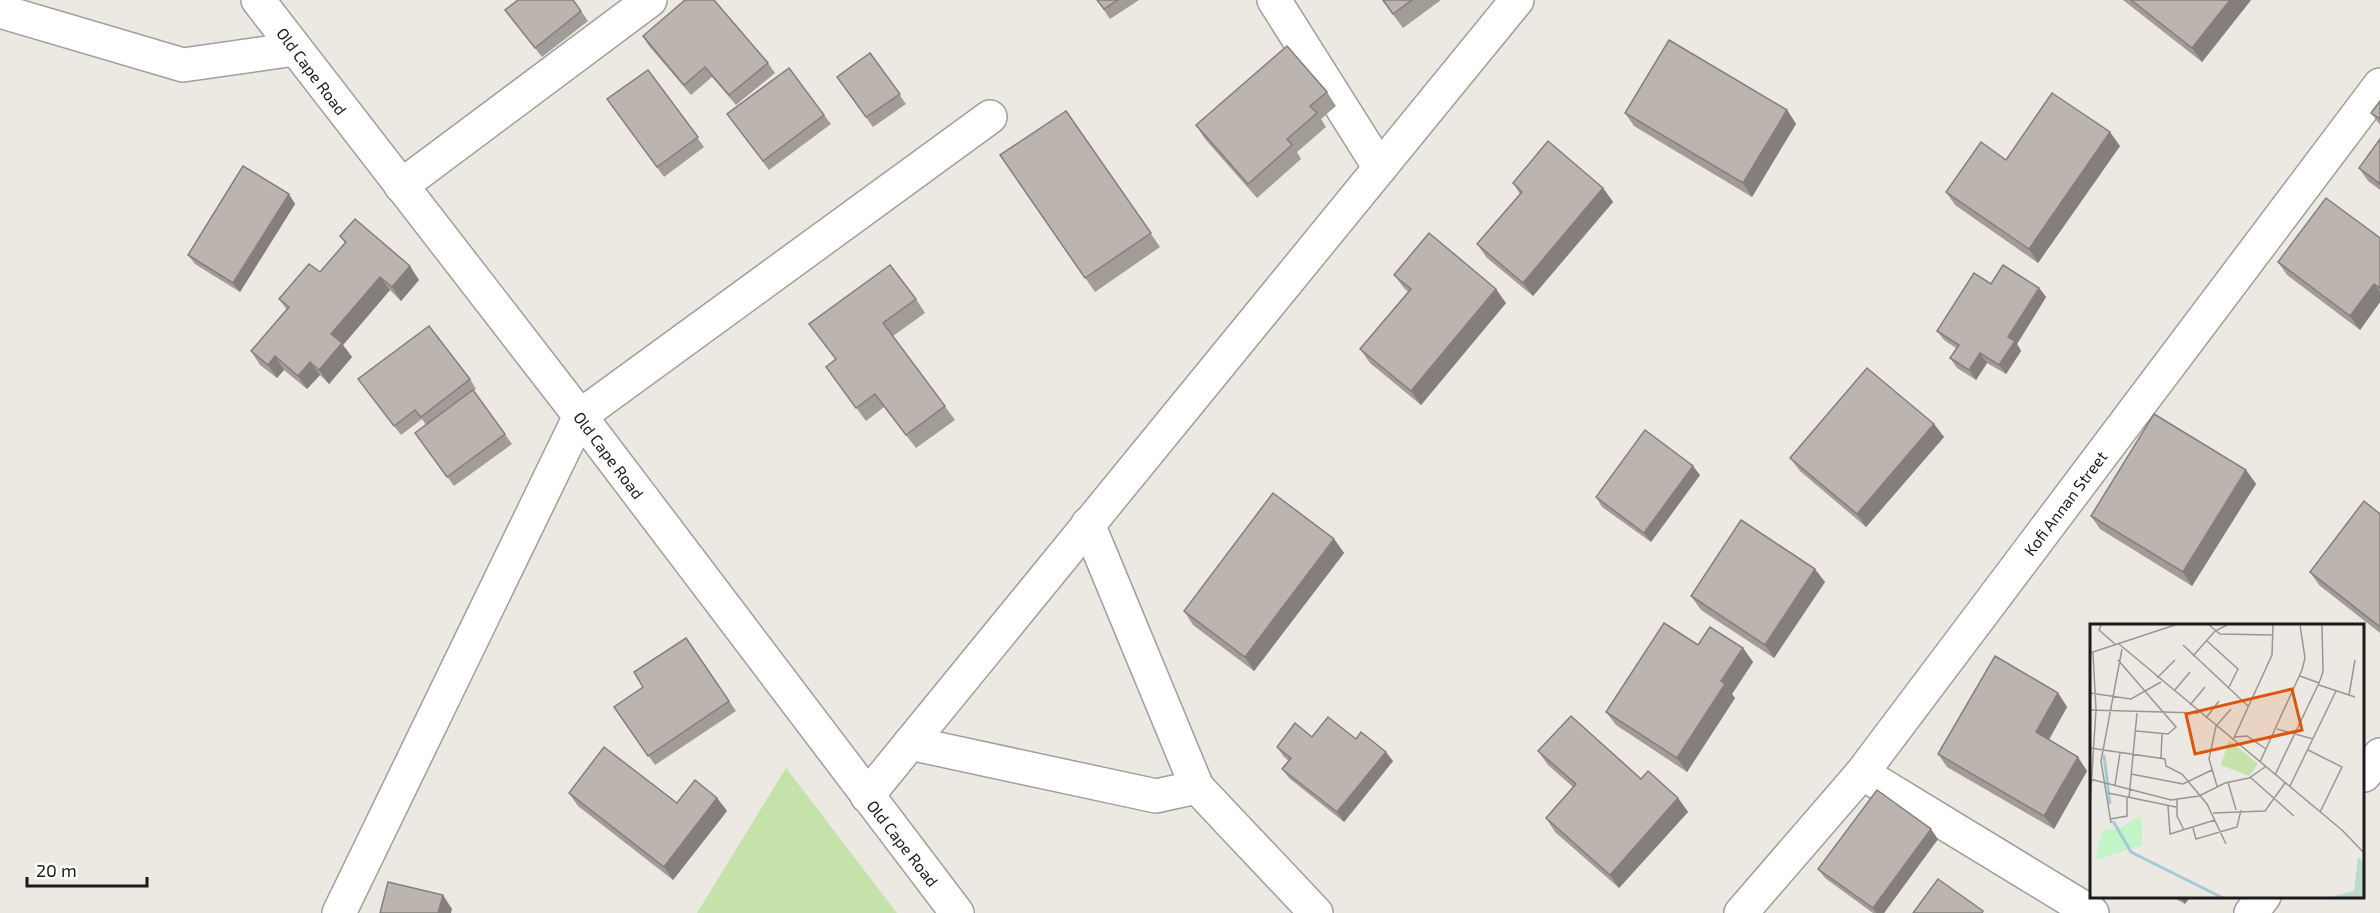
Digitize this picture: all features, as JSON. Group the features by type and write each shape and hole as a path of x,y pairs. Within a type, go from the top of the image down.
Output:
{"street":[{"name":"Old Cape Road","path":"258,0 580,416 957,913"},
{"path":"401,186 650,0"},
{"path":"1274,0 1380,168"},
{"path":"867,796 1517,0"},
{"path":"0,10 183,65 295,49"},
{"name":"Kofi Annan Street","path":"1740,913 1862,773 2380,86"},
{"path":"339,913 580,416 990,117"},
{"path":"1088,524 1197,788 1316,913"},
{"path":"910,743 1156,796 1197,788"},
{"path":"2365,774 2380,754"},
{"path":"1862,773 2092,913"},
{"path":"2251,913 2263,898"}],"green space":[{"path":"786,768 897,913 697,913"}],"building":[{"path":"518,0 573,0 581,11 535,48 505,10"},
{"path":"685,0 714,0 768,63 729,95 705,67 684,85 643,36"},
{"path":"1097,0 1118,0 1104,9"},
{"path":"1383,0 1412,0 1393,14"},
{"path":"2131,0 2230,0 2192,48"},
{"path":"1669,40 1787,110 1743,183 1625,113"},
{"path":"1287,46 1327,92 1310,106 1317,113 1287,139 1292,145 1248,184 1196,125"},
{"path":"870,53 900,94 866,117 837,77"},
{"path":"789,68 824,115 763,161 727,114"},
{"path":"648,70 698,137 657,167 607,99"},
{"path":"2052,93 2110,132 2029,249 1946,192 1981,142 2006,160"},
{"path":"2380,101 2380,119 2371,113"},
{"path":"1066,111 1151,233 1085,278 1000,155"},
{"path":"2380,139 2380,184 2359,168"},
{"path":"1548,141 1603,188 1523,283 1477,244 1522,192 1513,183"},
{"path":"243,166 289,194 233,283 188,255"},
{"path":"2326,198 2380,238 2380,288 2374,284 2350,316 2278,262"},
{"path":"355,219 410,266 392,287 380,277 331,334 342,343 319,370 310,362 298,376 275,356 268,365 251,351 289,307 279,299 309,264 320,272 346,242 340,236"},
{"path":"1429,233 1496,289 1411,391 1360,349 1411,289 1394,275"},
{"path":"890,265 916,299 883,323 945,406 906,435 875,394 856,408 826,367 836,359 809,324"},
{"path":"2003,265 2039,288 2008,337 2015,341 1999,365 1980,353 1969,370 1950,358 1959,345 1937,331 1974,273 1991,284"},
{"path":"429,326 470,379 421,417 415,410 394,426 358,379"},
{"path":"1867,368 1934,424 1857,514 1790,458"},
{"path":"473,390 505,434 447,477 415,433"},
{"path":"2154,414 2246,470 2183,572 2091,516"},
{"path":"1645,430 1693,466 1644,533 1596,497"},
{"path":"1273,493 1334,539 1245,657 1184,611"},
{"path":"2364,501 2380,514 2380,627 2310,572"},
{"path":"1741,520 1815,569 1765,645 1691,596"},
{"path":"1664,623 1698,645 1710,627 1743,648 1721,681 1725,684 1677,758 1606,712"},
{"path":"686,638 729,701 648,756 614,707 643,687 634,672"},
{"path":"1995,656 2058,693 2036,732 2078,757 2044,816 1938,754"},
{"path":"1571,716 1641,779 1648,771 1678,798 1610,875 1546,818 1576,784 1538,751"},
{"path":"1328,717 1356,739 1361,732 1386,752 1337,812 1282,769 1291,758 1277,747 1295,723 1312,737"},
{"path":"604,747 677,803 695,780 717,798 664,867 569,793"},
{"path":"1877,790 1931,829 1873,908 1818,869"},
{"path":"1938,879 1983,911 1982,913 1913,913"},
{"path":"388,882 443,895 438,913 380,913"}]}
